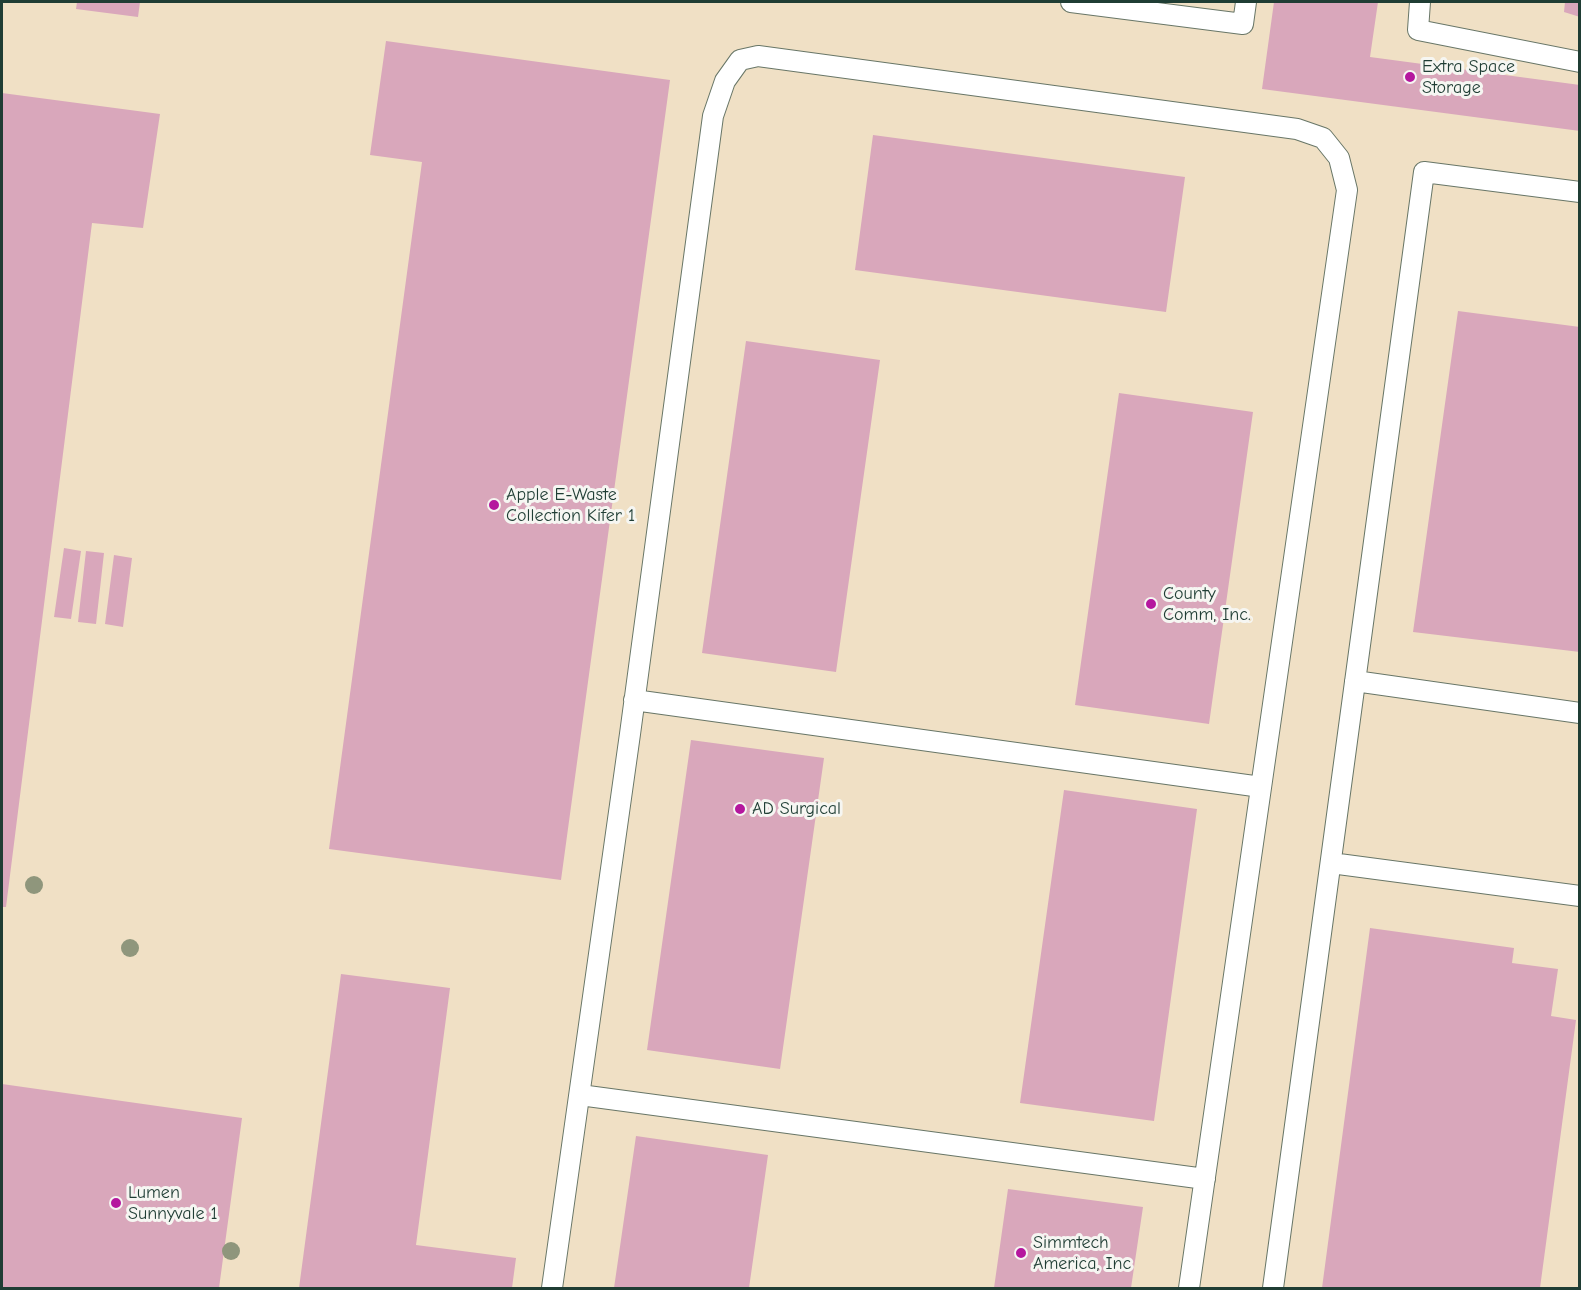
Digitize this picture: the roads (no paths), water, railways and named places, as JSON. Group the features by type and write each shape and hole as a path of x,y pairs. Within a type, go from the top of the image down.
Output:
{"lane":[{"path":"1071,2 1243,24 1246,2"},
{"path":"1420,2 1418,30 1580,62"},
{"path":"552,1288 714,116 725,81 740,60 758,56 1297,129 1323,138 1339,158 1347,190 1190,1288"},
{"path":"1273,1288 1424,172 1580,192"},
{"path":"1355,681 1580,713"},
{"path":"634,700 1262,787"},
{"path":"1331,863 1580,896"},
{"path":"580,1095 1205,1179"}],"place":[{"name":"Extra Space Storage","path":"1410,77"},
{"name":"Apple E-Waste Collection Kifer 1","path":"494,505"},
{"name":"County Comm, Inc.","path":"1151,604"},
{"name":"AD Surgical","path":"740,809"},
{"name":"Lumen Sunnyvale 1","path":"116,1203"},
{"name":"Simmtech America, Inc","path":"1021,1253"}]}
